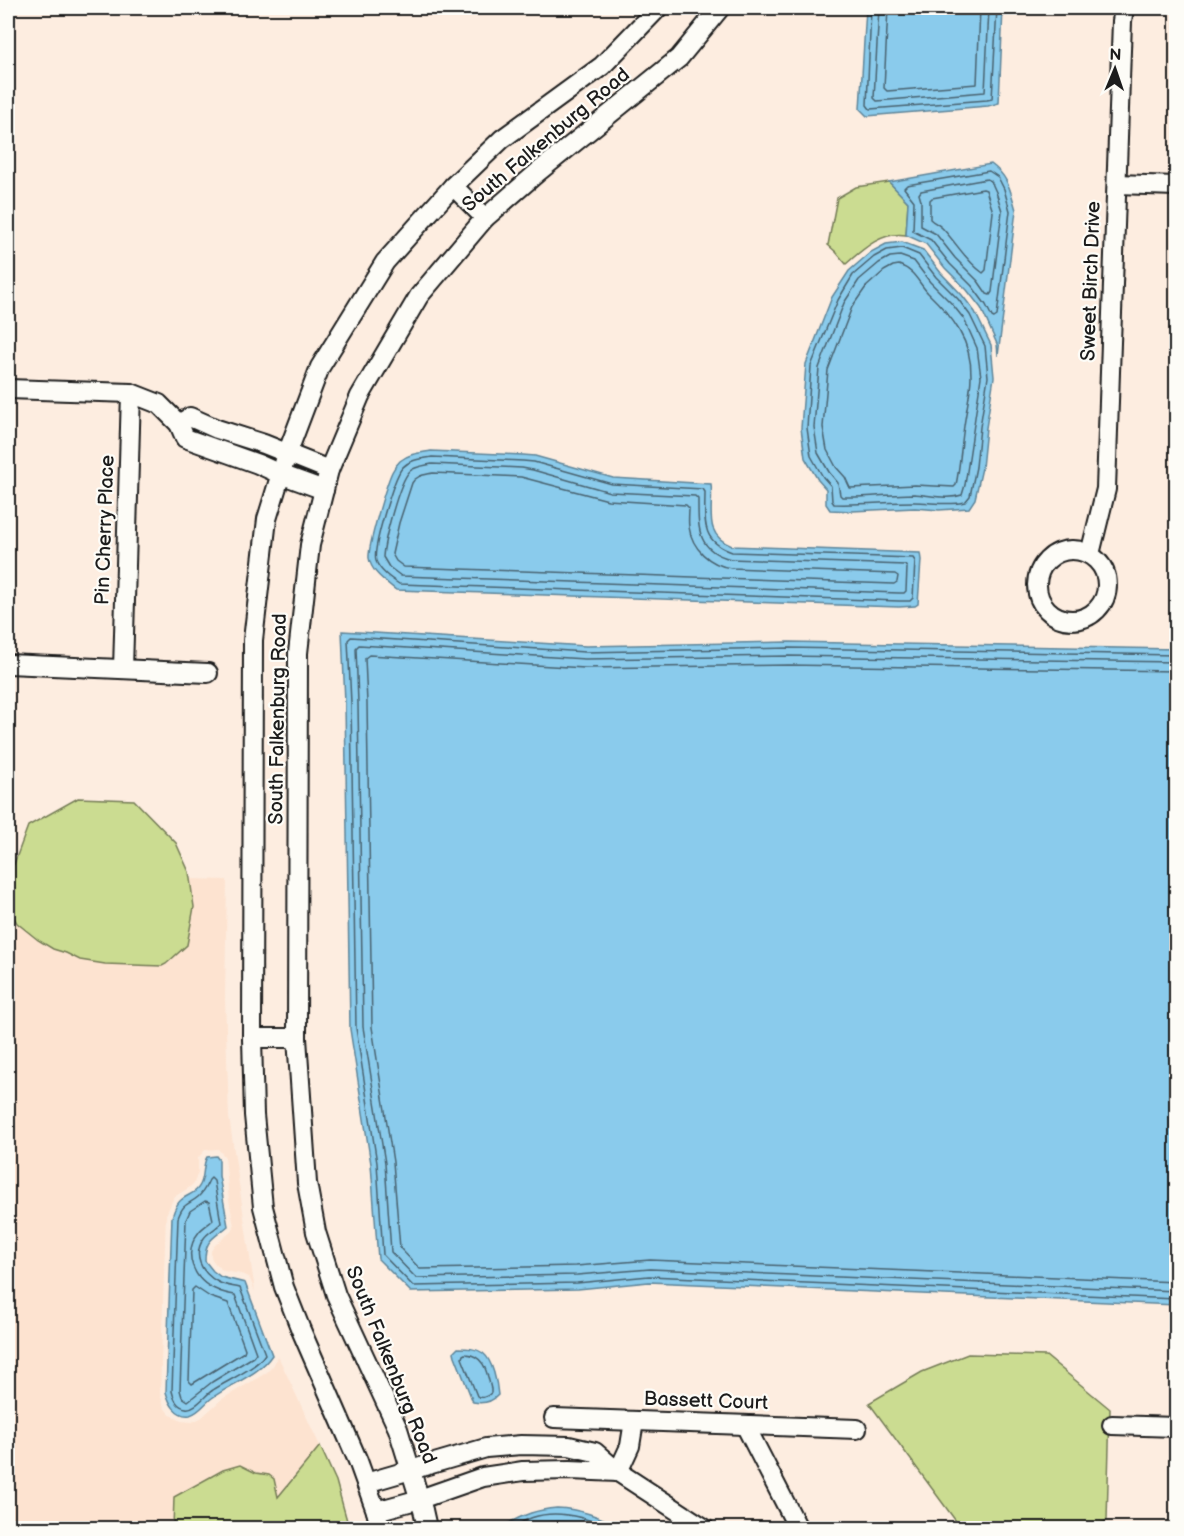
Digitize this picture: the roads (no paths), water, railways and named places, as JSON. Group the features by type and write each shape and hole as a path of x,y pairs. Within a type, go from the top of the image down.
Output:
{"street":[{"name":"South Falkenburg Road","path":"378,1520 358,1461 284,1287 263,1207 254,1115 252,1038 253,640 267,519 286,454 320,367 385,262 453,186 502,139 602,66 658,8"},
{"name":"South Falkenburg Road","path":"427,1528 398,1429 336,1295 316,1232 307,1183 297,1038 298,653 310,545 329,470 360,396 418,296 485,218 679,57 720,8"},
{"name":"Sweet Birch Drive","path":"1090,554 1106,489 1124,8"},
{"path":"1117,184 1176,186"},
{"path":"453,186 485,218"},
{"path":"8,389 132,393 159,404 178,424 185,438 324,490"},
{"name":"Pin Cherry Place","path":"123,669 132,393"},
{"path":"178,424 190,417 329,470"},
{"path":"210,448 217,429"},
{"path":"8,664 208,673"},
{"path":"252,1038 297,1038"},
{"name":"Bassett Court","path":"554,1418 856,1429"},
{"path":"618,1472 630,1446 634,1421"},
{"path":"745,1425 798,1528"},
{"path":"1112,1425 1176,1427"},
{"path":"521,1444 523,1471"},
{"path":"366,1483 486,1448 521,1444 569,1446 595,1452 618,1472 704,1528"},
{"path":"378,1520 420,1499 483,1478 523,1471 618,1472"}],"water":[{"path":"866,8 1003,8 999,103 988,106 867,116 860,109"},
{"path":"991,164 1005,179 1016,210 998,356 997,344 981,308 926,244 906,235 908,202 889,182"},
{"path":"902,242 923,250 962,295 975,312 991,345 994,377 982,468 975,499 969,508 830,510 826,504 826,489 805,458 801,428 806,364 832,297 849,271 871,252 886,244"},
{"path":"431,451 535,456 613,478 711,484 713,528 716,535 732,546 920,553 918,604 899,607 396,590 380,576 370,563 369,551 374,529 386,489 396,466 408,456"},
{"path":"342,631 586,646 789,642 1176,649 1176,1305 649,1282 578,1289 411,1292 378,1259 371,1164 350,1029"},
{"path":"216,1156 219,1160 219,1176 228,1226 208,1244 205,1261 221,1277 245,1283 272,1355 252,1374 212,1398 196,1412 185,1415 177,1412 166,1392 172,1217 179,1202 194,1192 202,1182 207,1157"},
{"path":"458,1348 477,1350 483,1353 489,1361 494,1372 498,1395 493,1400 483,1403 473,1402 455,1356 454,1352"},
{"path":"557,1508 590,1514 621,1528 508,1528 507,1524 525,1515"}]}
